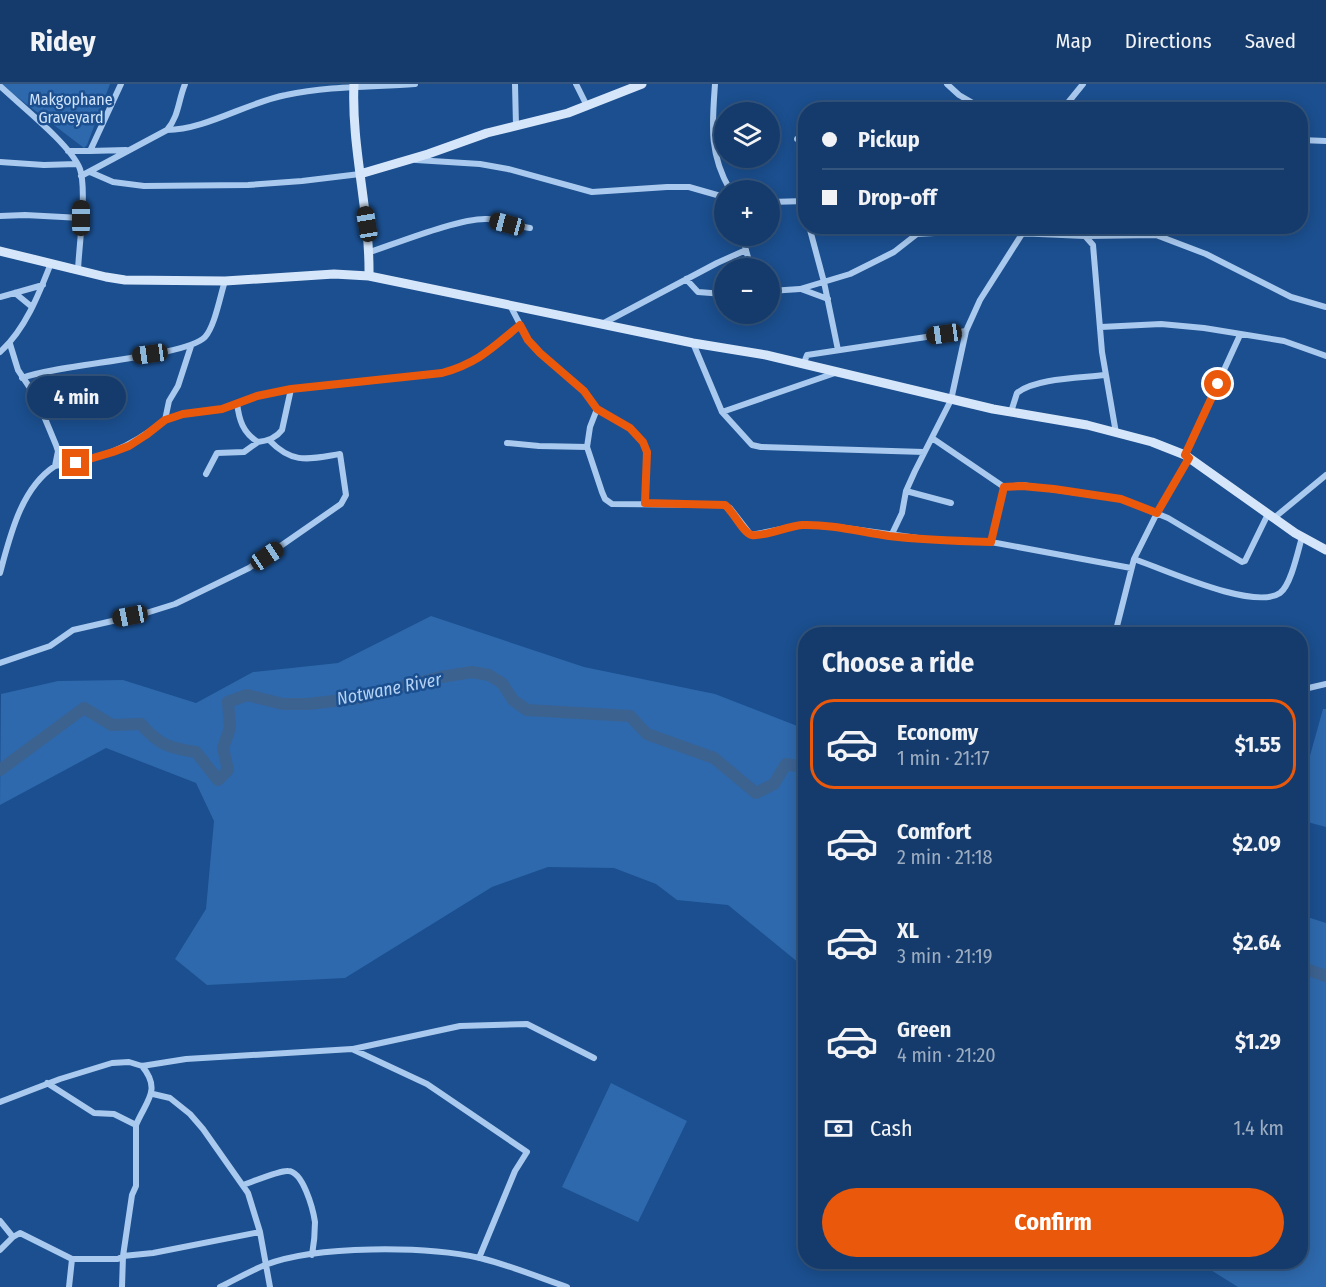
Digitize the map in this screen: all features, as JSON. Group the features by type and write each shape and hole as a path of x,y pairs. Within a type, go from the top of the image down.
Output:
{"street":[{"path":"90,151 121,84"},
{"path":"167,130 175,121 185,84"},
{"path":"81,176 167,130 193,126 287,94 353,86 414,84"},
{"path":"515,84 516,126"},
{"path":"576,84 587,106"},
{"path":"715,84 712,134 715,155 724,180"},
{"path":"947,84 971,102"},
{"path":"1068,102 1083,84"},
{"path":"90,172 113,182 144,186 270,184 360,174 487,134 587,106 635,85"},
{"path":"0,86 68,150 77,164 81,176 78,270"},
{"path":"353,86 360,174 370,252 369,276"},
{"path":"1308,140 1326,141"},
{"path":"68,150 130,149"},
{"path":"409,160 470,163 508,169 591,192 667,187 689,188 714,194"},
{"path":"0,162 44,165 77,164"},
{"path":"780,202 798,201"},
{"path":"0,216 25,214 81,218"},
{"path":"370,252 481,219 530,228"},
{"path":"811,234 838,350"},
{"path":"780,290 800,289 875,263 917,234"},
{"path":"891,536 902,513 906,491 951,400 966,331 980,300 1022,234 1085,236 1161,234"},
{"path":"1082,234 1093,245 1105,375 1116,433"},
{"path":"1155,235 1206,254 1292,297 1326,307"},
{"path":"745,246 748,258"},
{"path":"602,324 746,250"},
{"path":"0,251 125,280 225,281 334,274 369,276 766,356 951,400 1088,425 1152,442 1187,456 1302,537 1326,550"},
{"path":"0,352 10,344 32,307 51,263"},
{"path":"687,279 698,292 714,293"},
{"path":"22,378 41,371 191,346 207,336 225,281"},
{"path":"0,297 43,285"},
{"path":"800,289 828,299"},
{"path":"15,294 32,307"},
{"path":"510,305 528,340 540,353 584,391 597,409 630,428 646,448 645,503"},
{"path":"1101,327 1161,324 1284,341 1325,354"},
{"path":"0,573 3,549 33,485 55,466 86,461 113,452 146,435 165,420 192,412 222,409 257,396 291,389 442,373 458,369 482,357 520,325"},
{"path":"803,365 807,355 966,331"},
{"path":"1117,627 1134,559 1187,456 1240,335"},
{"path":"693,343 722,412 746,440 757,447 924,452"},
{"path":"10,344 22,378 36,397 56,445 58,451 55,466"},
{"path":"165,420 169,401 178,387 191,346"},
{"path":"722,412 835,373"},
{"path":"1011,412 1017,393 1027,387 1105,375"},
{"path":"206,474 217,453 244,452 258,442 278,435 282,430 291,389"},
{"path":"237,403 247,435 258,442"},
{"path":"597,409 590,427 587,447 602,492 608,502 725,505 730,508 751,535 802,525 838,527 891,536 991,542 1131,568"},
{"path":"932,438 1004,487 1054,489 1121,499 1157,513 1242,562 1245,561 1271,516 1325,477"},
{"path":"0,663 50,646 73,630 151,612 184,600 249,568 340,504 346,495 340,454 297,459 287,455 269,440"},
{"path":"507,443 587,447"},
{"path":"991,542 1004,487"},
{"path":"906,491 951,502"},
{"path":"1134,559 1226,593 1271,597 1281,592 1287,582 1302,537"},
{"path":"1308,688 1326,684"},
{"path":"0,1102 47,1083 112,1064 129,1062 142,1066 186,1059 352,1049 460,1026 527,1024 594,1058"},
{"path":"352,1049 427,1084 527,1152 515,1171 479,1258"},
{"path":"122,1287 123,1256 132,1195 136,1186 136,1125 153,1094 152,1081 142,1066"},
{"path":"47,1083 94,1113 114,1114 136,1125"},
{"path":"153,1094 170,1098 190,1114 243,1185 252,1200 270,1287"},
{"path":"243,1185 288,1171 297,1174 313,1209 315,1233 312,1255"},
{"path":"0,1221 13,1237"},
{"path":"0,1250 20,1233 72,1259 118,1259 123,1256 153,1253 260,1232"},
{"path":"220,1287 267,1265 312,1255 382,1250 441,1252 479,1258 567,1287"},
{"path":"69,1287 72,1259"}],"green space":[{"name":"Makgophane Graveyard","path":"0,84 110,84 84,148"},
{"path":"431,616 584,667 715,694 798,726 798,962 728,905 677,900 656,884 614,868 548,867 492,887 345,978 207,985 175,959 206,909 214,821 196,783 106,748 0,805 1,694 58,681 123,680 196,703 253,672 338,663"},
{"path":"1323,709 1326,709 1326,827 1308,822 1308,763"},
{"path":"1308,917 1326,923 1326,1287 1238,1287 1209,1269 1308,1269"},
{"path":"611,1083 687,1121 638,1222 562,1187"}],"waterway":[{"name":"Notwane River","path":"0,770 84,708 112,725 141,724 159,741 179,749 196,752 218,780 228,770 223,748 230,728 228,702 247,695 283,704 308,704 359,698 441,677 472,672 489,675 502,683 513,700 527,710 630,716 647,734 714,758 756,793 774,784 786,764 798,766"},
{"name":"Notwane River","path":"1308,970 1326,976"}],"route":[{"path":"76,463 129,446 165,420 183,414 222,409 257,396 291,389 442,373 458,369 482,357 520,325 528,340 584,391 597,409 630,428 643,442 647,452 645,503 725,505 730,508 747,533 751,535 802,525 838,527 891,536 991,542 1004,487 1054,489 1121,499 1157,513 1189,458 1185,455 1218,384"}]}
